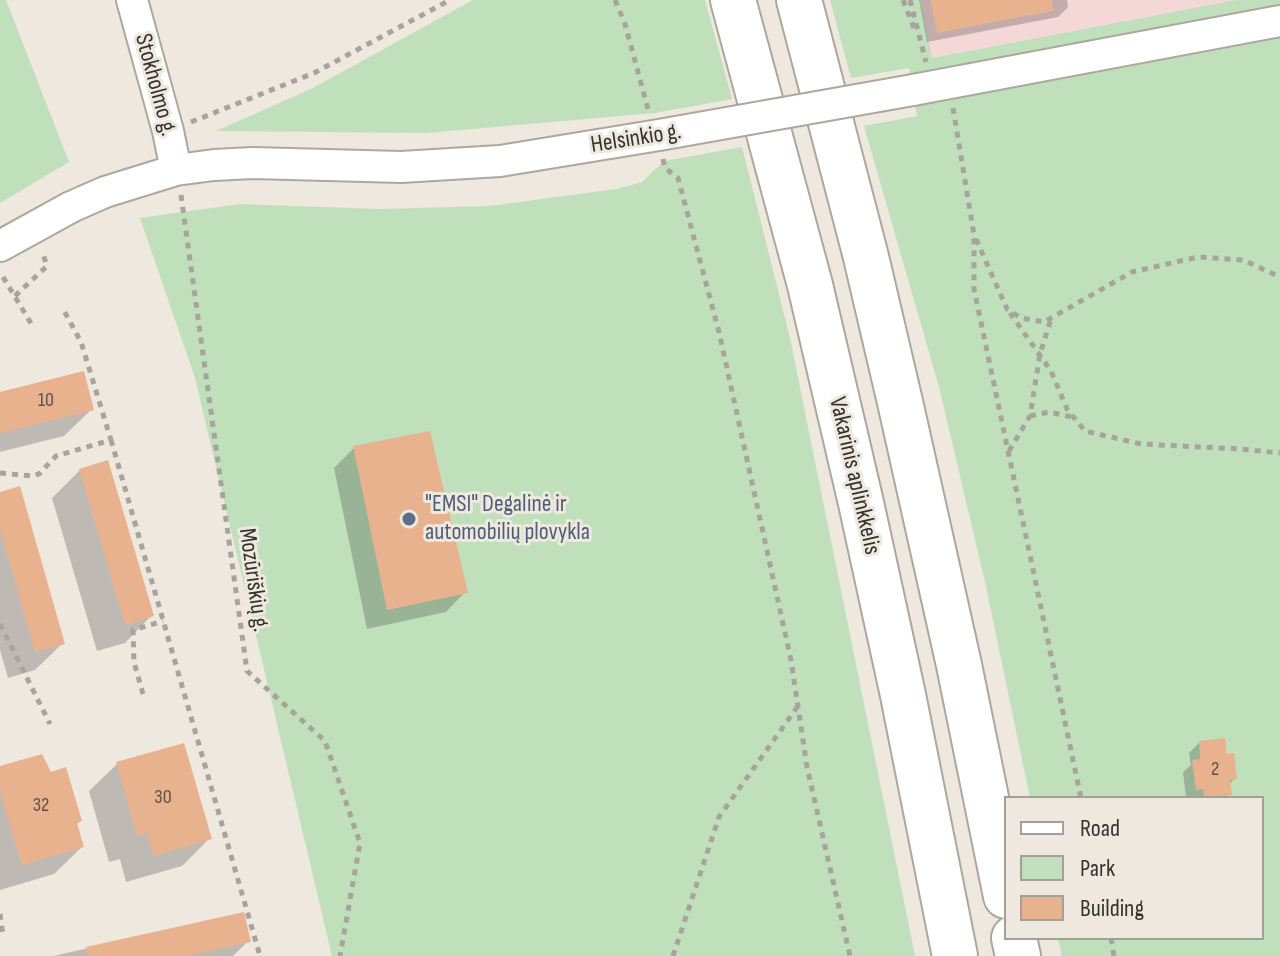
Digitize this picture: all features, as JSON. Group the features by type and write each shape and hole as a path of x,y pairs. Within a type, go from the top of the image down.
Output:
{"highway":[{"name":"Vakarinis aplinkkelis","path":"733,0 810,285 861,503 955,956"},
{"path":"799,0 904,417 1004,886"}],"street":[{"name":"Stokholmo g.","path":"132,0 176,170"},
{"name":"Helsinkio g.","path":"0,246 105,192 176,170 253,163 401,167 500,161 657,136 920,78 1280,21"}],"path":[{"path":"168,131 314,73 450,0"},
{"path":"615,0 625,24 665,168 678,178 719,332 791,660 807,767 850,956"},
{"path":"903,0 923,51"},
{"path":"910,0 923,51 920,78"},
{"path":"950,102 956,117 974,235 974,289 1081,796"},
{"name":"Mozūriškių g.","path":"176,170 247,671 325,741 360,843 340,956"},
{"path":"974,235 1007,309 1040,354 1073,417 1085,431 1141,444 1280,453"},
{"path":"15,296 47,266 43,254"},
{"path":"1007,309 1021,318 1044,322 1132,272 1198,257 1243,260 1280,277"},
{"path":"3,277 32,325"},
{"path":"62,307 81,342 111,440 260,956"},
{"path":"1008,451 1030,416 1040,354 1051,319"},
{"path":"1030,416 1049,412 1073,417"},
{"path":"0,473 39,474 56,456 111,440"},
{"path":"143,694 134,662 133,630 163,621"},
{"path":"0,624 50,724"},
{"path":"673,956 719,817 798,706"},
{"path":"0,914 3,936"}],"shaded area":[{"path":"920,0 1236,0 931,58"}],"green space":[{"path":"0,0 6,0 69,162 0,203"},
{"path":"473,0 705,0 732,99 655,113 426,133 216,131 311,89"},
{"path":"830,0 920,0 932,58 1236,0 1280,0 1280,956 1062,956 1058,940 1264,940 1264,796 1030,796 985,582 939,387 864,126 917,116 909,68 851,78"},
{"path":"742,147 790,338 915,956 332,956 195,378 140,218 240,204 380,209 489,206 617,189 642,182 664,161"}],"building":[{"path":"930,0 1052,0 1053,11 937,33"},
{"path":"84,371 94,410 0,433 0,392"},
{"name":"\"EMSI\" Degalinė ir automobilių plovykla","path":"430,431 468,593 387,610 353,446"},
{"path":"108,460 154,616 125,625 79,469"},
{"path":"20,486 65,644 35,652 0,529 0,492"},
{"path":"1225,738 1227,754 1234,753 1237,779 1230,780 1232,795 1204,796 1203,789 1196,790 1192,760 1200,759 1199,741"},
{"path":"184,743 212,839 154,856 147,833 137,836 116,762"},
{"path":"42,754 51,772 66,767 82,821 77,823 84,847 22,865 0,791 0,766"},
{"path":"244,912 251,942 186,956 87,956 86,947"}],"place":[{"name":"\"EMSI\" Degalinė ir automobilių plovykla","path":"409,519"}]}
